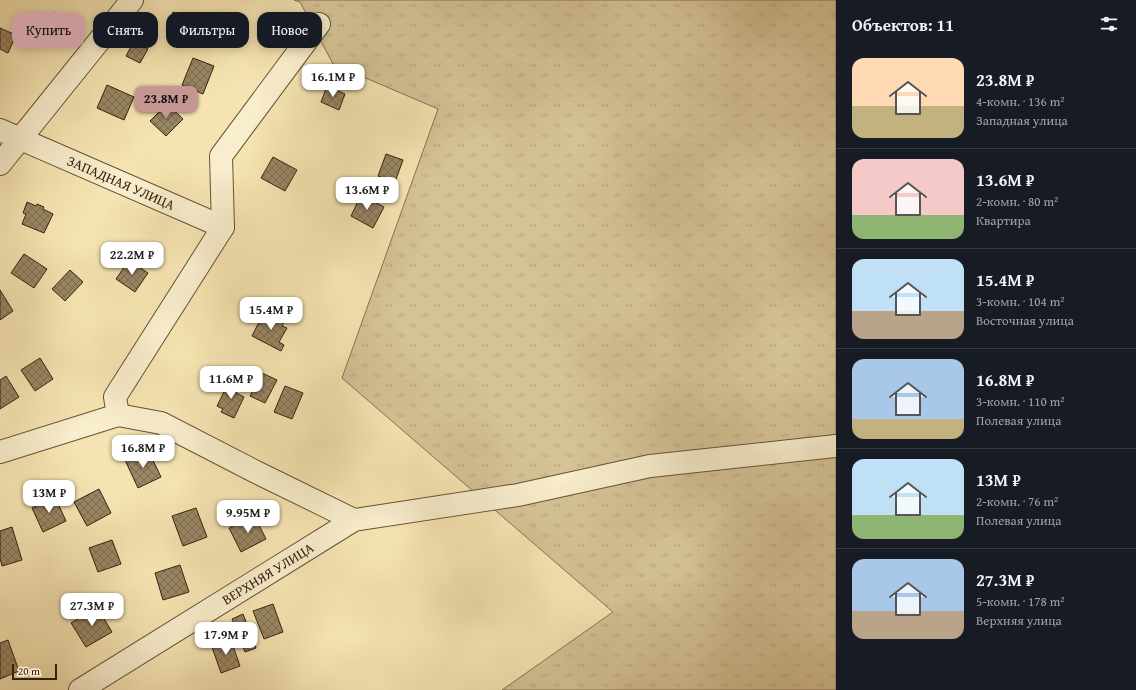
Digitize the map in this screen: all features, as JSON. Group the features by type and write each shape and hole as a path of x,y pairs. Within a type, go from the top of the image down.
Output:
{"street":[{"path":"0,164 132,0"},
{"path":"118,415 116,397 222,226 221,156 301,48"},
{"name":"ЗАПАДНАЯ УЛИЦА","path":"0,130 222,226"},
{"path":"0,452 118,415 161,423 354,520 518,495 650,466 836,446"},
{"name":"ВЕРХНЯЯ УЛИЦА","path":"80,690 354,520"}],"green space":[{"path":"294,0 836,0 836,690 502,690 613,612 342,378 438,109 333,64 322,43 322,12 305,12 300,2"}],"building":[{"path":"0,28 12,33 12,44 8,53 0,49"},
{"path":"130,48 148,49 140,63 126,56"},
{"path":"193,58 214,66 203,94 182,85"},
{"path":"107,85 134,97 124,120 97,108"},
{"path":"327,86 345,94 339,110 321,102"},
{"path":"167,104 183,119 166,136 150,121"},
{"path":"386,154 403,160 395,182 378,176"},
{"path":"273,157 297,170 285,191 261,178"},
{"path":"361,195 384,207 373,228 351,216"},
{"path":"27,202 36,206 37,204 44,207 43,209 53,214 44,233 22,224 26,214 23,213"},
{"path":"24,254 47,269 34,288 11,273"},
{"path":"129,260 148,273 135,292 116,279"},
{"path":"70,270 83,282 65,301 52,289"},
{"path":"0,290 13,311 0,320"},
{"path":"277,314 287,318 282,326 287,328 279,342 284,345 281,351 252,336 262,316 273,322"},
{"path":"40,358 53,379 35,391 21,370"},
{"path":"262,373 277,380 265,403 250,396"},
{"path":"6,376 19,397 0,409 0,380"},
{"path":"230,380 240,385 236,393 244,397 234,418 221,412 223,409 217,406"},
{"path":"285,386 303,393 292,419 274,412"},
{"path":"148,450 161,477 138,488 125,460"},
{"path":"99,489 111,513 87,526 74,502"},
{"path":"55,497 66,521 43,532 32,508"},
{"path":"196,508 207,537 183,546 172,516"},
{"path":"254,515 266,539 241,552 229,528"},
{"path":"12,527 22,560 2,566 0,558 0,531"},
{"path":"112,540 121,564 98,572 89,548"},
{"path":"180,565 189,592 163,600 155,573"},
{"path":"273,604 283,632 264,639 253,611"},
{"path":"97,607 112,632 86,647 71,623"},
{"path":"243,614 256,648 245,652 232,619"},
{"path":"8,640 19,671 0,679 0,643"},
{"path":"231,640 240,666 221,673 212,647"}]}
